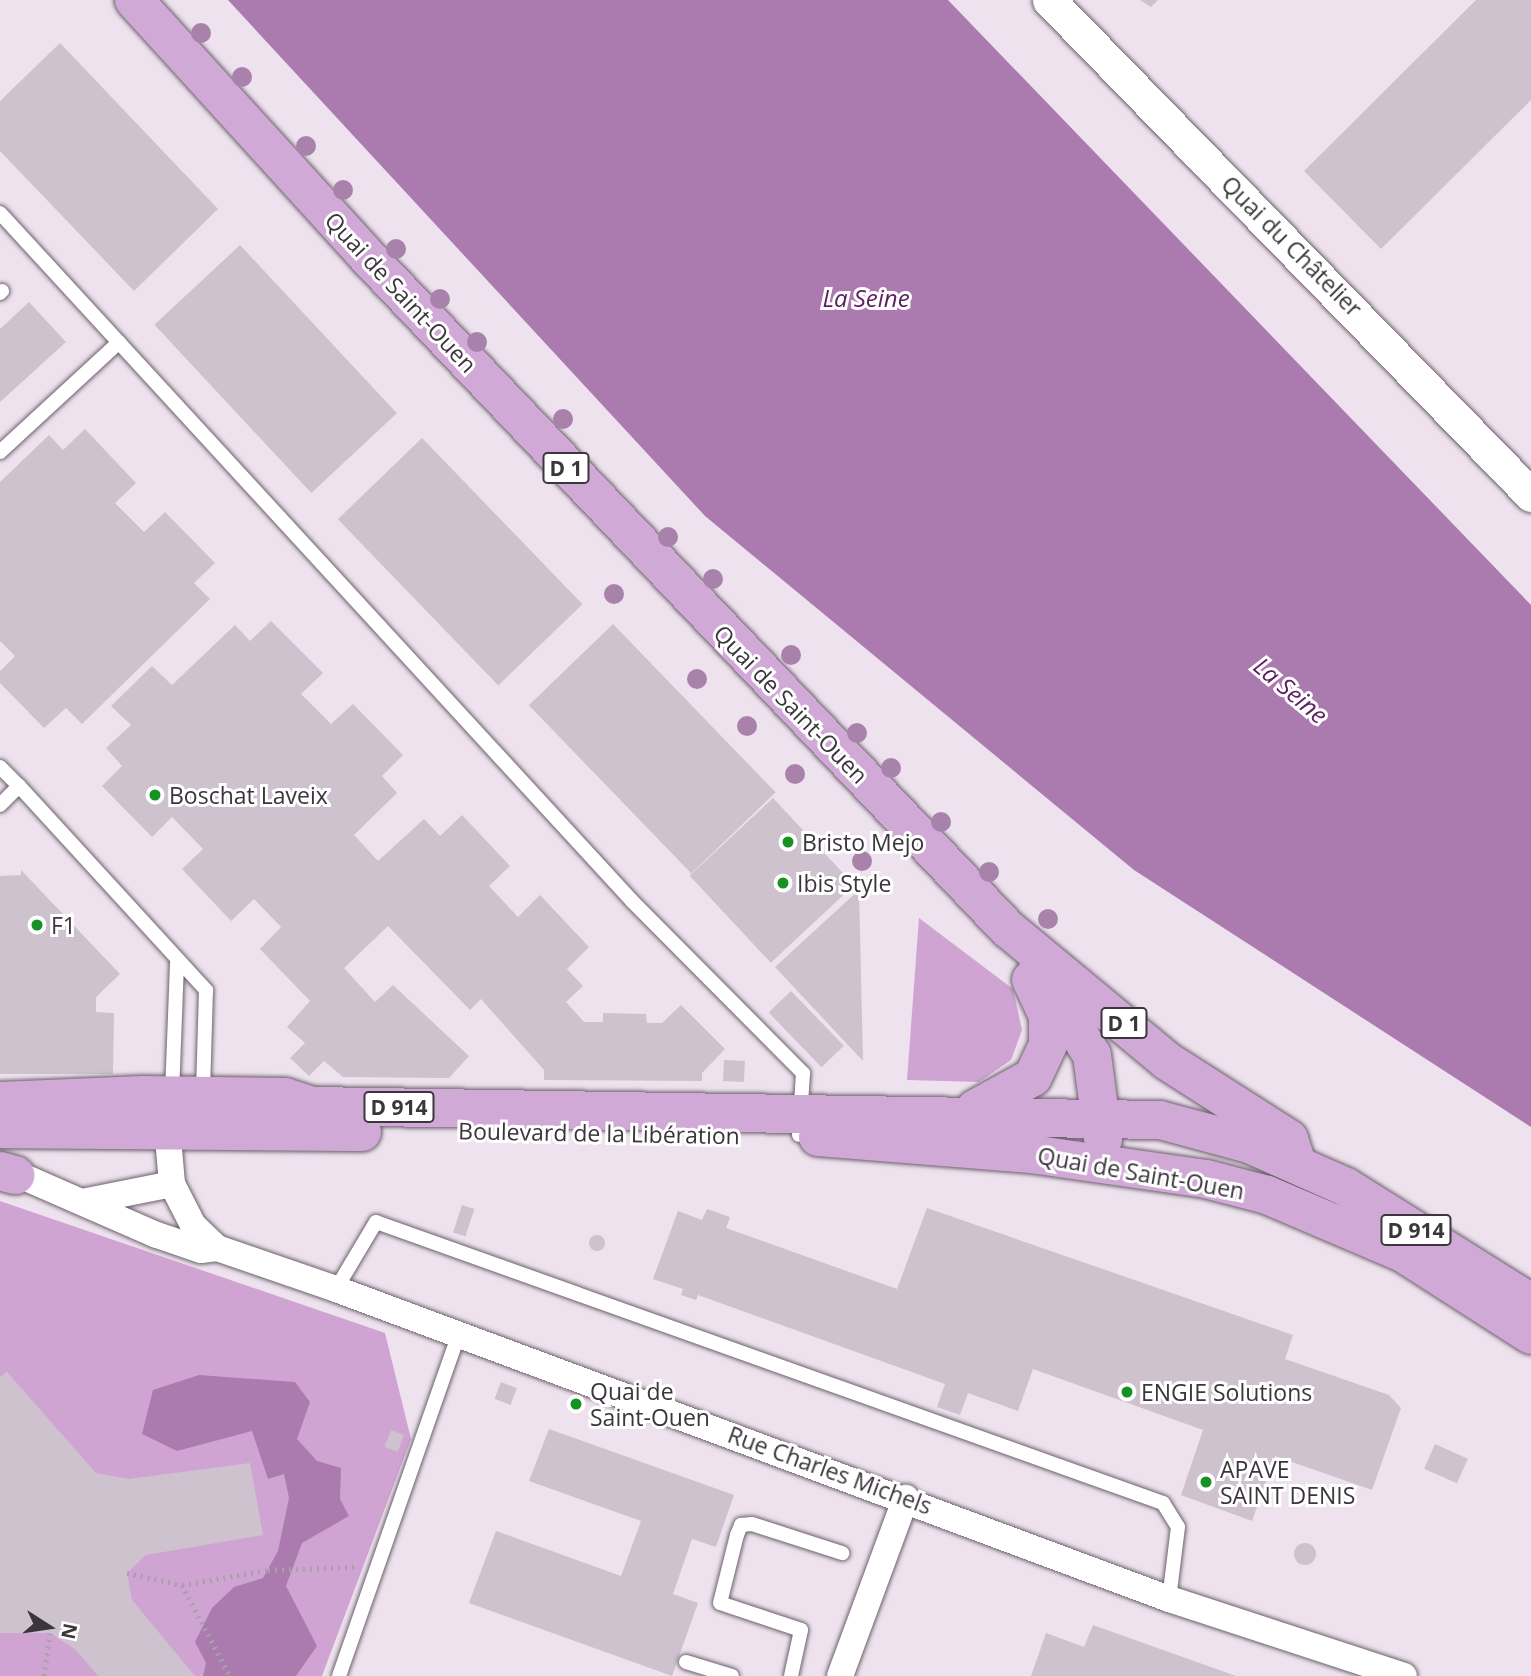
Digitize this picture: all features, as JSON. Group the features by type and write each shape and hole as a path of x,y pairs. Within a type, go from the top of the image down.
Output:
{"main road":[{"name":"Quai de Saint-Ouen","path":"134,0 363,252 1007,928 1167,1061 1289,1139 1297,1163"},
{"path":"968,1112 1033,1077 1048,1045 1048,1016 1007,928"},
{"name":"D 1","path":"1007,928 1072,1014 1092,1055 1104,1115 1102,1164"},
{"name":"D 1","path":"1152,1170 1167,1061"},
{"name":"Boulevard de la Libération","path":"0,1129 174,1106 285,1097 313,1105 799,1124"},
{"name":"Boulevard de la Libération","path":"0,1101 799,1124 968,1112 1104,1115 1160,1120 1297,1163"},
{"path":"0,1115 174,1106"},
{"name":"Quai de Saint-Ouen","path":"799,1124 1152,1170 1218,1182 1325,1216 1403,1253 1531,1335"},
{"name":"D 914","path":"1297,1163 1346,1186 1531,1303"}],"street":[{"name":"Quai du Châtelier","path":"1049,0 1531,495"},
{"name":"Rue Charles Michels","path":"174,1106 172,1184 193,1226 217,1248 336,1289 905,1498 1169,1599 1404,1676"},
{"name":"Rue Charles Michels","path":"5,1170 87,1201 111,1218 157,1235 201,1250 217,1248"},
{"path":"87,1201 172,1184"},
{"path":"840,1676 905,1498"}],"lane":[{"path":"0,212 632,901 803,1073 799,1124"},
{"path":"0,452 119,342"},
{"path":"0,767 177,962 206,990 174,1106"},
{"path":"0,805 19,786"},
{"path":"174,1106 177,962"},
{"path":"336,1289 376,1222 1163,1503 1178,1527 1169,1599"},
{"path":"339,1676 459,1334"},
{"path":"791,1676 802,1630 720,1603 741,1525 752,1524 842,1553"},
{"path":"686,1662 732,1676"}],"path":[{"path":"127,1573 182,1585 268,1570 377,1566"},
{"path":"182,1585 230,1676"},
{"path":"44,1676 50,1633"}],"shaded area":[{"path":"919,918 1013,989 1022,1030 1011,1060 979,1082 907,1080"},
{"path":"0,1201 385,1333 411,1439 322,1676 0,1676"}],"water":[{"name":"La Seine","path":"228,0 948,0 1531,605 1531,1127 1134,870 705,516"},
{"path":"199,1375 295,1382 310,1402 297,1439 317,1461 341,1468 340,1499 349,1516 302,1543 286,1586 317,1646 296,1676 203,1676 206,1663 195,1642 212,1608 234,1587 263,1578 278,1551 289,1498 284,1474 268,1479 252,1431 177,1451 142,1434 153,1390"}],"building":[{"path":"1140,0 1158,0 1151,7"},
{"path":"1476,0 1531,0 1531,100 1381,249 1304,171"},
{"path":"60,43 218,209 134,291 0,151 0,101"},
{"path":"240,245 397,413 311,493 154,325"},
{"path":"29,302 66,342 0,402 0,329"},
{"path":"85,429 136,483 115,503 144,532 165,512 215,563 194,583 210,599 82,724 66,708 44,728 0,683 0,671 15,656 0,641 0,482 49,435 63,450"},
{"path":"422,438 582,604 498,685 338,519"},
{"path":"271,621 323,673 301,694 331,724 353,704 403,755 382,776 397,793 354,835 378,861 424,819 440,836 462,815 510,866 489,886 518,917 540,895 589,947 567,969 583,986 566,1002 584,1022 603,1022 603,1013 646,1014 647,1023 662,1023 681,1005 725,1049 702,1073 702,1081 544,1080 544,1070 481,999 470,1010 388,926 344,968 375,1002 393,985 469,1056 449,1078 343,1077 324,1061 309,1076 290,1058 305,1043 287,1027 310,1001 260,949 281,927 254,899 231,921 182,869 203,849 172,817 152,837 102,786 122,766 106,748 131,725 111,706 152,666 172,685 235,625 250,641"},
{"path":"613,624 776,792 691,874 529,705"},
{"path":"773,798 854,885 771,963 690,876"},
{"name":"F1","path":"21,870 120,974 96,997 96,1012 114,1013 113,1074 0,1074 0,876 21,875"},
{"path":"859,890 863,1061 775,967"},
{"path":"791,991 844,1046 821,1067 769,1013"},
{"path":"724,1060 745,1061 744,1082 723,1081"},
{"path":"462,1205 474,1209 465,1237 453,1233"},
{"path":"927,1208 1293,1335 1285,1359 1389,1395 1401,1408 1372,1490 1275,1456 1252,1521 1181,1495 1203,1430 1033,1369 1018,1411 968,1393 960,1415 937,1407 945,1384 698,1295 696,1300 681,1295 683,1289 653,1279 678,1211 702,1220 707,1209 730,1217 726,1228 897,1289"},
{"path":"597,1235 603,1237 603,1249 597,1251 591,1249 589,1243 591,1237"},
{"path":"7,1372 96,1473 129,1479 250,1463 263,1535 146,1555 127,1573 132,1600 195,1676 98,1676 76,1650 50,1633 0,1633 0,1377"},
{"path":"501,1382 517,1388 510,1405 495,1399"},
{"path":"549,1429 734,1495 716,1547 692,1539 673,1594 698,1603 672,1676 469,1603 496,1531 621,1576 641,1521 529,1481"},
{"path":"391,1430 404,1435 398,1452 385,1447"},
{"path":"1435,1444 1468,1459 1457,1483 1424,1469"},
{"path":"1305,1543 1315,1550 1316,1554 1309,1564 1305,1565 1295,1558 1294,1554 1301,1544"},
{"path":"1093,1625 1236,1676 1031,1676 1046,1633 1084,1647"}],"place":[{"name":"Boschat Laveix","path":"155,795"},
{"name":"Bristo Mejo","path":"788,842"},
{"name":"Ibis Style","path":"783,883"},
{"name":"F1","path":"37,925"},
{"name":"ENGIE Solutions","path":"1127,1392"},
{"name":"Quai de Saint-Ouen","path":"576,1404"},
{"name":"APAVE SAINT DENIS","path":"1206,1482"}]}
